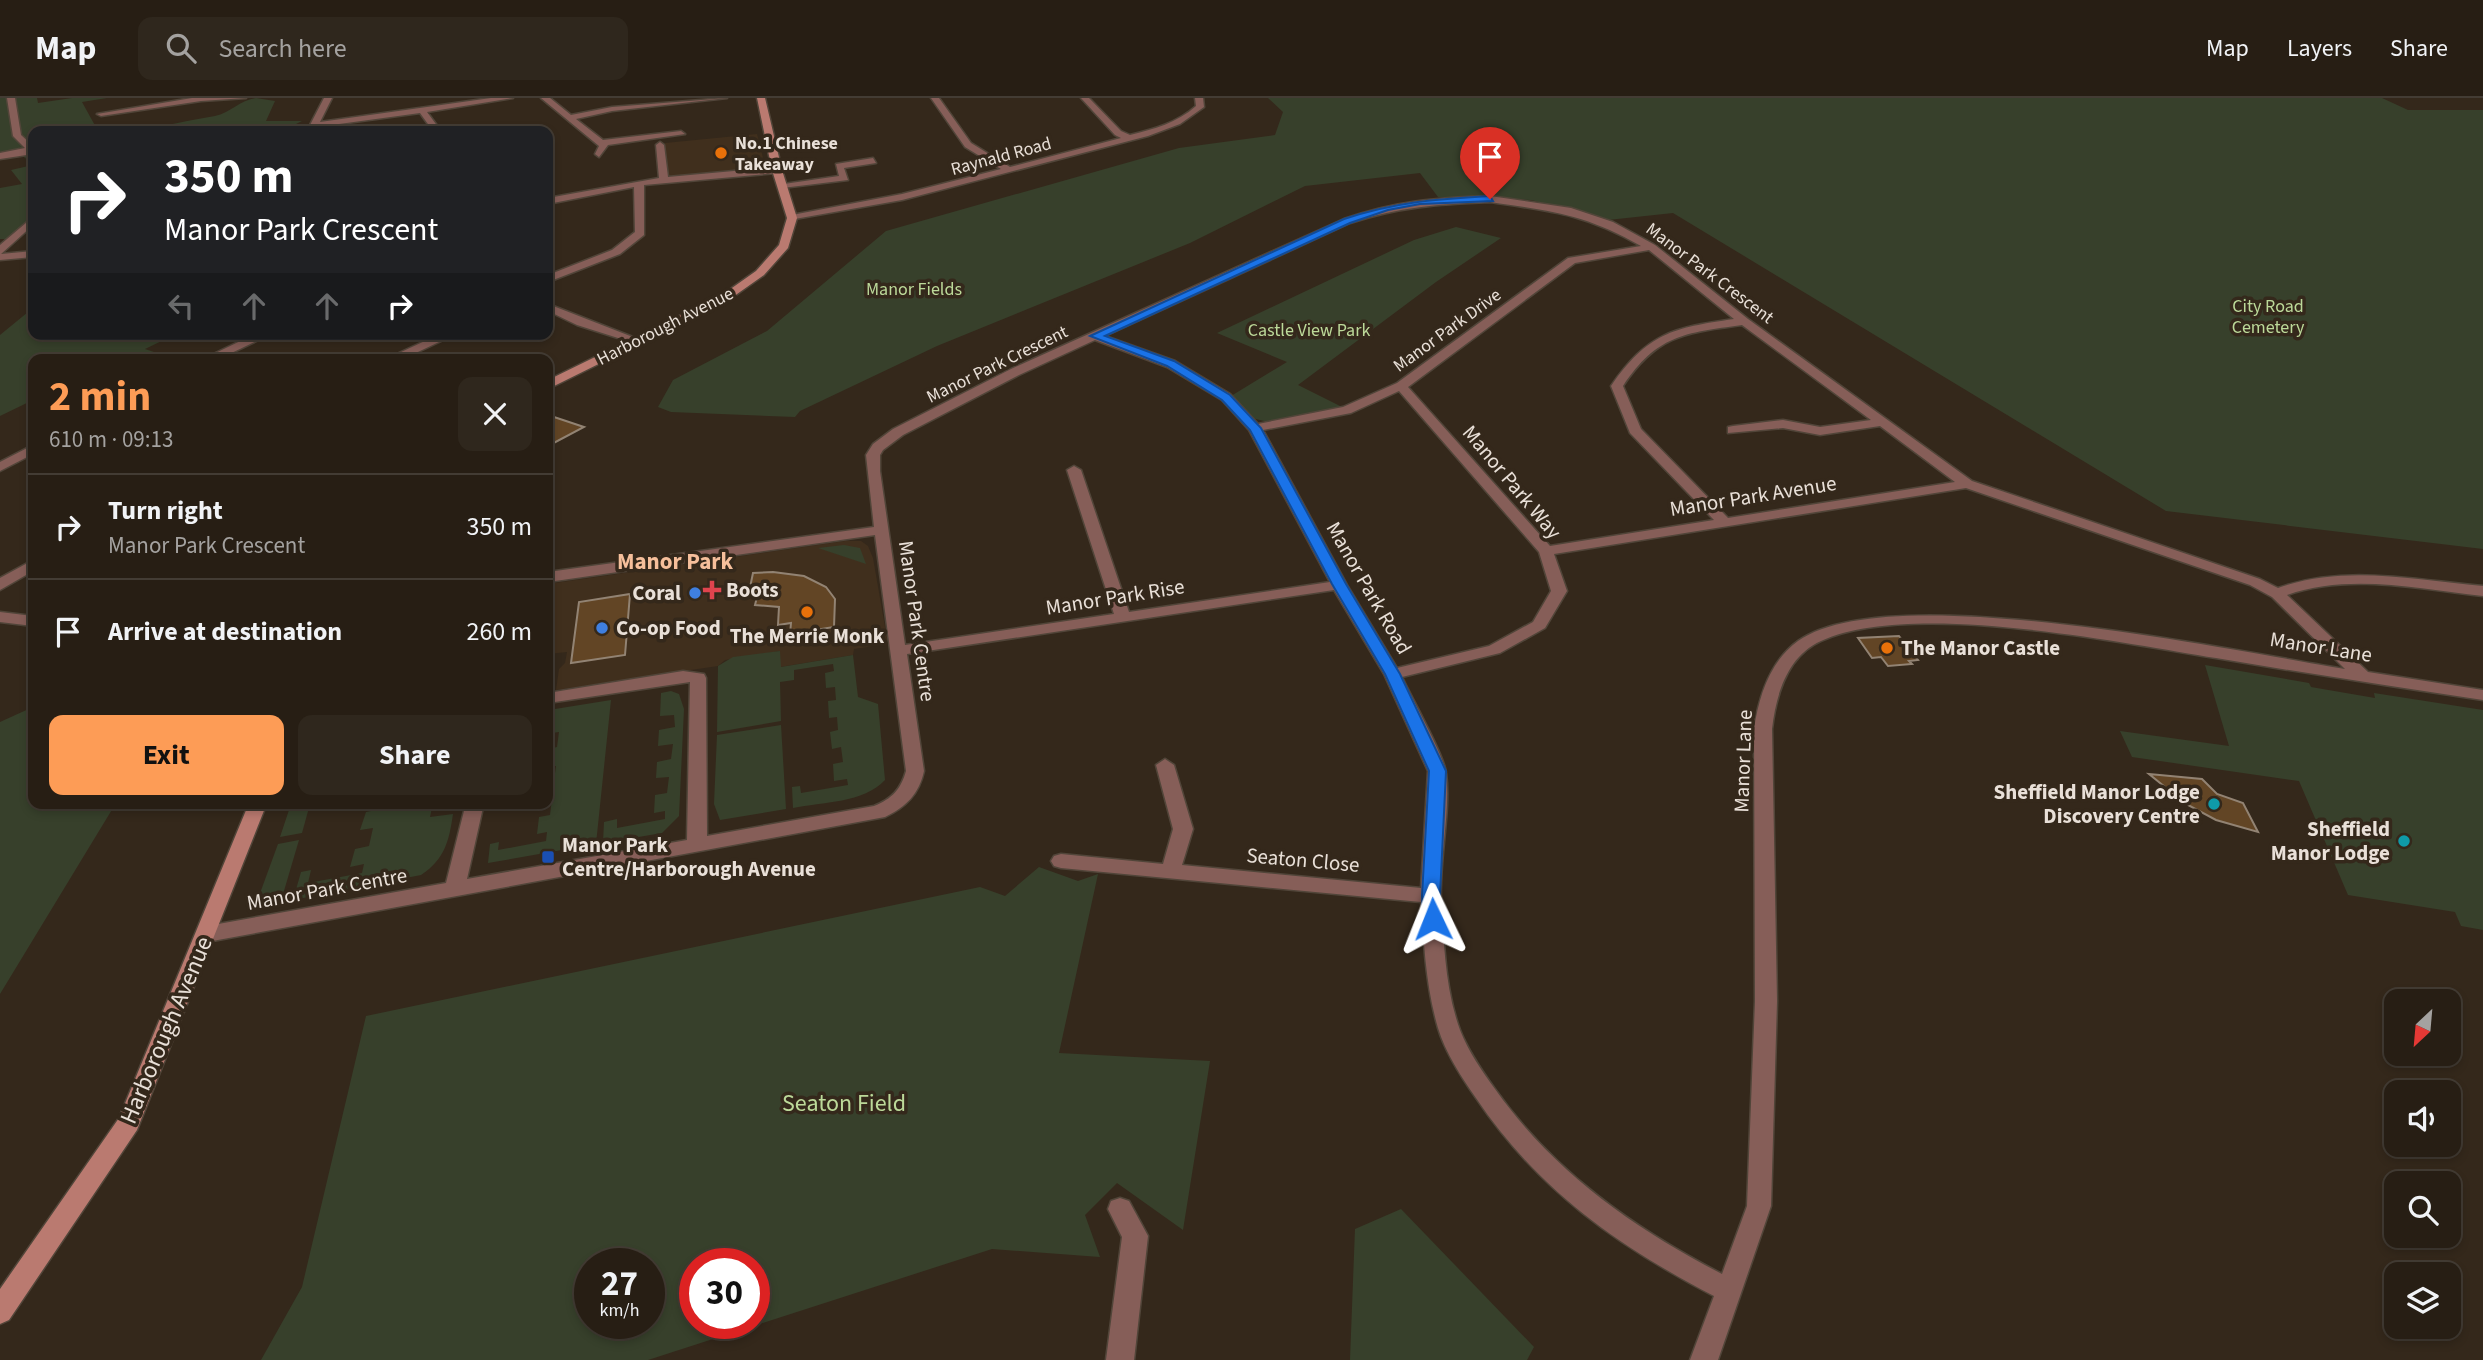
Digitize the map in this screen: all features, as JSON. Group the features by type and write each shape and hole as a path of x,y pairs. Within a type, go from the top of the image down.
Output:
{"street":[{"path":"12,98 17,136 28,146"},
{"path":"101,114 201,99 243,98"},
{"path":"312,126 328,98"},
{"path":"323,126 472,100 509,98"},
{"path":"545,98 604,145 599,154"},
{"path":"572,117 661,101 723,98"},
{"path":"761,98 777,170 792,218"},
{"path":"935,98 968,145 1009,170"},
{"path":"1085,98 1127,138"},
{"name":"Raynald Road","path":"792,218 906,198 1127,138 1187,118 1200,107 1199,98"},
{"path":"422,110 433,126"},
{"path":"0,119 14,117"},
{"path":"602,143 681,134"},
{"path":"660,145 664,180"},
{"path":"0,156 28,151"},
{"path":"782,185 845,178 839,166 873,161"},
{"path":"553,200 639,183 777,170"},
{"path":"553,277 615,252 640,233 639,183"},
{"name":"Manor Park Crescent","path":"882,530 873,455 885,440 1015,372 1347,221 1386,208 1420,202 1490,199 1568,210 1600,220 1651,247 1744,321 1967,484 2208,564 2277,594 2363,677"},
{"name":"Harborough Avenue","path":"553,383 726,296 760,273 784,246 792,218"},
{"path":"0,251 28,225"},
{"path":"0,240 14,239"},
{"name":"Manor Park Drive","path":"1255,428 1347,410 1401,386 1572,260 1651,247"},
{"path":"0,257 28,254"},
{"path":"553,309 582,323 637,341"},
{"path":"1724,522 1635,430 1617,386 1641,354 1662,340 1689,330 1744,321"},
{"name":"Manor Park Road","path":"1096,336 1171,363 1226,397 1255,428 1339,584 1392,674 1437,771 1431,896 1438,988 1450,1032 1474,1077 1505,1122 1541,1163 1583,1201 1664,1257 1728,1291"},
{"path":"220,354 252,340"},
{"path":"404,354 436,340"},
{"name":"Manor Park Way","path":"1392,674 1494,650 1539,625 1559,591 1546,551 1401,386"},
{"path":"1733,430 1783,424 1820,431 1883,422"},
{"path":"0,467 28,452"},
{"path":"1074,470 1122,616"},
{"name":"Manor Park Avenue","path":"1546,551 1967,484"},
{"name":"Manor Park Centre","path":"207,934 878,812 906,795 915,771 882,530 553,576"},
{"path":"0,585 28,568"},
{"path":"2277,594 2310,582 2350,578 2483,591"},
{"name":"Manor Park Rise","path":"898,651 1339,584"},
{"path":"0,617 28,620"},
{"name":"Manor Lane","path":"1704,1360 1759,1206 1766,1001 1764,713 1777,676 1803,645 1848,626 1895,621 1943,621 2156,644 2483,695"},
{"path":"553,697 683,676 698,678 697,845"},
{"path":"1165,765 1183,829 1170,872"},
{"name":"Harborough Avenue","path":"0,1311 129,1123 256,809"},
{"path":"455,889 474,809"},
{"name":"Seaton Close","path":"1060,861 1431,896"},
{"path":"1120,1209 1135,1236 1120,1360"}],"shaded area":[{"path":"757,134 765,166 761,168 667,178 665,143"},
{"path":"845,541 861,541 868,546 873,558 888,644 854,649 853,655 780,667 780,651 725,660 718,666 556,690 559,669 565,663 567,652 553,653 553,583"}],"green space":[{"path":"0,98 37,98 38,103 72,98 107,98 82,102 95,126 28,126 28,160 16,151 0,154"},
{"path":"256,98 275,101 266,121 302,121 292,126 164,126 215,116"},
{"name":"City Road Cemetery","path":"1268,98 2382,98 2408,110 2483,110 2483,549 2166,511 1673,213 1608,220 1531,200 1438,197 1420,173 1305,186 1190,243 937,346 800,411 795,417 671,412 658,407 673,380 767,331 886,231 1179,148 1275,135 1283,112"},
{"path":"28,166 28,220 7,239 0,239 0,188 22,184 11,170"},
{"name":"Castle View Park","path":"1456,227 1501,238 1436,282 1298,385 1342,407 1268,422 1252,418 1231,396 1287,362 1217,333 1414,240"},
{"path":"28,312 28,340 164,340 145,349 154,352 145,354 28,354 28,402 0,416 0,335"},
{"path":"844,545 860,548 866,564 818,548"},
{"path":"780,651 781,667 853,655 858,697 878,704 885,780 876,788 842,800 793,808 792,787 800,786 801,793 848,785 847,779 834,781 833,764 843,762 841,747 832,749 830,732 838,730 837,717 829,718 828,701 836,700 835,687 826,688 825,673 834,671 833,664 794,670 794,680 780,682 781,721 717,732 718,666 733,657"},
{"name":"Sheffield Manor Lodge","path":"2205,665 2309,683 2311,687 2375,698 2374,693 2483,710 2483,930 2461,926 2455,912 2348,895 2299,781 2132,757 2120,731 2229,746"},
{"path":"671,691 679,694 684,709 679,816 662,833 603,843 604,822 617,819 617,828 665,819 665,811 654,813 655,795 667,793 669,777 656,778 657,762 671,759 673,744 658,746 659,730 675,727 674,715 660,716 661,693"},
{"path":"611,700 596,844 488,863 490,844 499,842 498,850 546,841 547,832 537,834 539,817 550,815 553,809 556,766 553,766 553,748 557,747 559,732 553,733 555,709"},
{"path":"28,709 28,809 112,809 0,994 0,722"},
{"path":"781,725 786,809 720,820 714,804 717,735"},
{"path":"289,809 309,809 302,833 280,837"},
{"path":"381,809 432,809 430,817 453,814 450,833 441,856 421,875 293,900 301,872 311,870 308,883 362,873 364,864 350,867 355,849 369,846 373,828 360,830 366,812"},
{"path":"299,840 281,901 263,900 259,896 278,844"},
{"name":"Seaton Field","path":"1039,867 1078,881 1098,874 1059,1053 1210,1061 1183,1230 1117,1183 1085,1215 1100,1257 992,1249 770,1321 770,1248 679,1248 679,1339 713,1339 648,1360 261,1360 302,1287 366,1016 980,887 1005,896"},
{"path":"1401,1209 1534,1347 1527,1360 1350,1360 1355,1229"}],"building":[{"path":"553,417 584,427 553,443"},
{"name":"The Merrie Monk","path":"773,572 804,576 826,587 835,599 834,627 790,634 791,623 778,625 779,607 755,605 757,597 748,597 753,573"},
{"name":"Co-op Food","path":"630,594 625,655 571,663 579,602"},
{"name":"The Manor Castle","path":"1899,636 1918,660 1909,661 1912,664 1888,666 1881,657 1872,658 1858,638"},
{"name":"Sheffield Manor Lodge Discovery Centre","path":"2149,774 2202,779 2217,794 2243,803 2258,832 2216,820 2186,804"}],"place":[{"name":"No.1 Chinese Takeaway","path":"721,153"},
{"name":"Boots","path":"712,590"},
{"name":"Coral","path":"695,593"},
{"name":"The Merrie Monk","path":"807,612"},
{"name":"Co-op Food","path":"602,628"},
{"name":"The Manor Castle","path":"1887,648"},
{"name":"Sheffield Manor Lodge Discovery Centre","path":"2214,804"},
{"name":"Sheffield Manor Lodge","path":"2404,841"},
{"name":"Manor Park Centre/Harborough Avenue","path":"548,857"}],"district":[{"name":"Manor Park","path":"675,561"}],"route":[{"path":"1433,919 1431,896 1437,771 1392,674 1339,584 1255,428 1226,397 1171,363 1096,336 1347,221 1386,208 1420,202 1490,199"}],"park label":[{"name":"Manor Fields","path":"914,289"}]}
